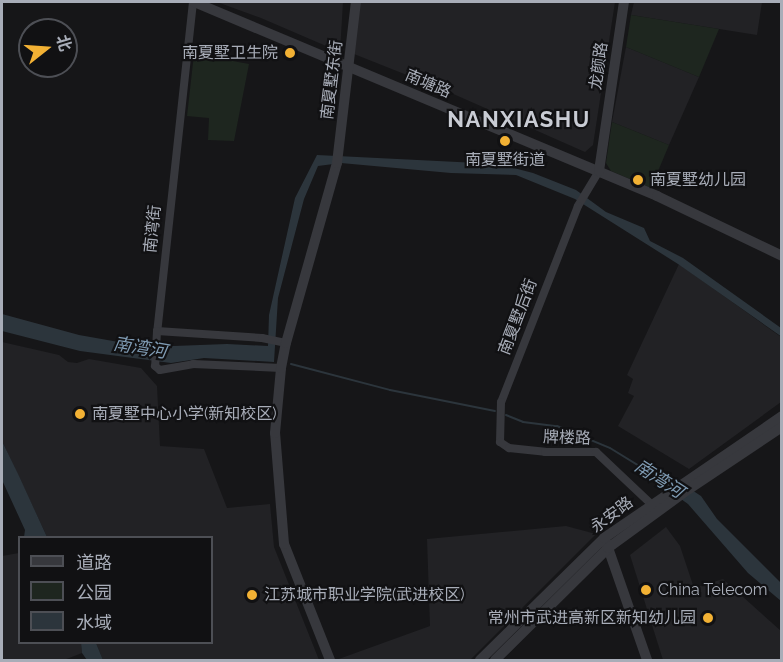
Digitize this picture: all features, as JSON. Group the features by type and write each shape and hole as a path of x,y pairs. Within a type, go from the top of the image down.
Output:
{"street":[{"name":"南塘路","path":"194,2 599,171 782,256"},
{"name":"南湾街","path":"194,2 154,366 159,370 193,364 281,368"},
{"name":"南夏墅东街","path":"330,660 284,544 275,433 283,342 337,163 356,2"},
{"name":"龙颜路","path":"599,171 624,2"},
{"name":"南夏墅后街","path":"500,442 501,402 578,206 599,171"},
{"path":"157,331 262,338 283,342"},
{"name":"永安路","path":"495,660 606,543 782,416"},
{"name":"永安路","path":"685,487 782,427"},
{"name":"牌楼路","path":"500,442 509,448 545,453 596,452 651,504"},
{"name":"永安路","path":"480,660 651,504 666,500"},
{"path":"606,543 647,660"}],"shaded area":[{"path":"217,2 343,2 340,52 261,18"},
{"path":"360,2 615,2 593,145 585,152 442,89 354,54"},
{"path":"634,2 762,2 757,35 631,15"},
{"path":"626,47 699,77 669,145 612,122"},
{"path":"679,264 781,337 781,402 689,469 618,426 634,396 628,393 633,379 627,375"},
{"name":"江苏城市职业学院(武进校区)","path":"2,342 59,355 68,362 77,363 89,359 141,368 157,386 160,446 204,449 227,508 270,504 274,547 319,660 103,660 96,644 213,644 213,536 47,536 2,441"},
{"path":"566,526 596,534 470,660 336,660 430,626 427,539"},
{"name":"常州市武进高新区新知幼儿园","path":"666,527 680,546 694,588 723,579 781,631 781,660 663,660 630,555"},
{"path":"18,553 18,644 81,644 82,653 64,660 2,660 2,556"}],"green space":[{"path":"631,15 719,29 699,77 626,47"},
{"path":"194,54 249,64 234,141 208,140 209,118 187,116"},
{"path":"612,122 669,145 651,188 611,171 606,163"}],"water":[{"path":"317,155 498,164 533,173 576,190 606,212 644,228 650,241 683,258 781,328 782,337 678,264 575,199 516,175 451,173 341,163 318,166 304,199 278,298 274,362 204,358 171,363 80,351 2,331 2,314 79,335 147,347 227,344 268,346 269,315 295,198"},
{"path":"2,441 47,536 24,536 25,530 2,480"},
{"path":"672,477 701,496 717,519 781,583 781,601 748,573 688,504 660,484"},
{"path":"81,644 96,644 103,660 87,660 82,653"}],"waterway":[{"name":"南湾河","path":"291,364 390,390 495,411"},
{"name":"南湾河","path":"506,415 523,422 557,426 610,448 667,483"}],"place":[{"name":"南夏墅卫生院","path":"290,53"},
{"name":"南夏墅街道","path":"505,141"},
{"name":"南夏墅幼儿园","path":"638,180"},
{"name":"南夏墅中心小学(新知校区)","path":"80,414"},
{"name":"China Telecom","path":"646,590"},
{"name":"江苏城市职业学院(武进校区)","path":"252,595"},
{"name":"常州市武进高新区新知幼儿园","path":"708,618"}],"district":[{"name":"NANXIASHU","path":"519,120"}]}
